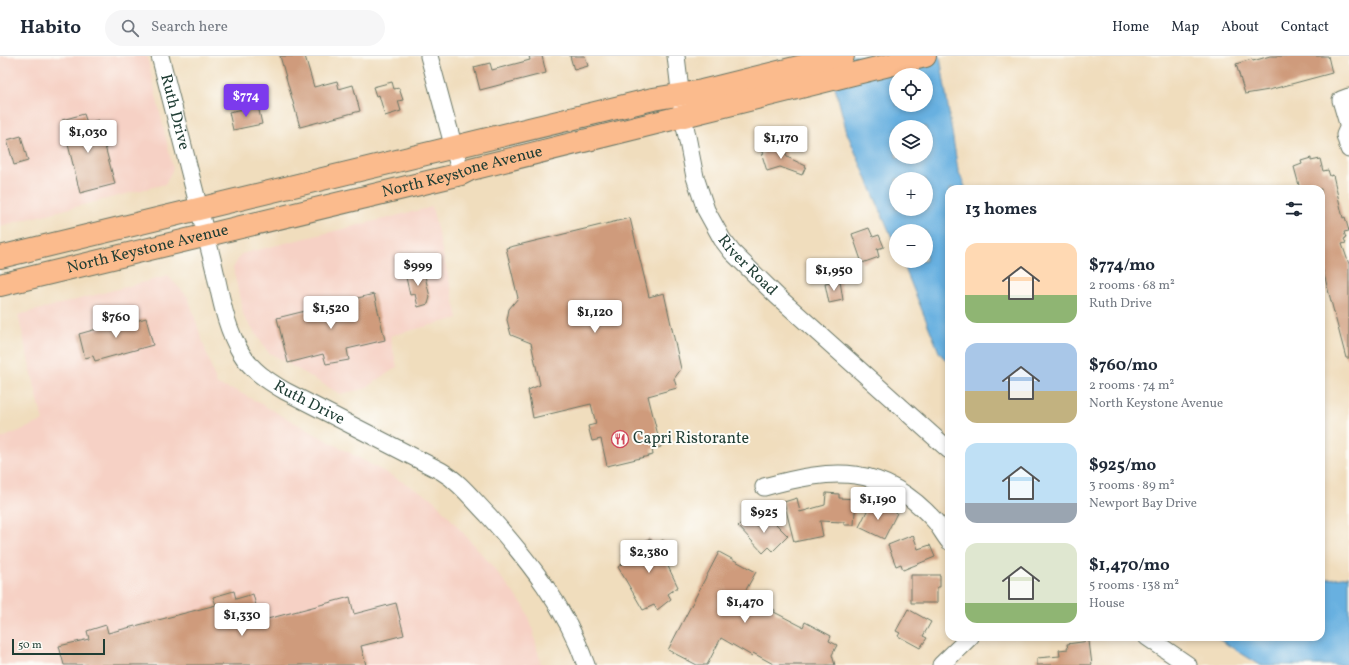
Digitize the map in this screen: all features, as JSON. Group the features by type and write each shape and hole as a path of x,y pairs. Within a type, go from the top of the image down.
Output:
{"main road":[{"name":"North Keystone Avenue","path":"806,75 843,56"},
{"name":"North Keystone Avenue","path":"0,285 461,174 471,168 682,106 806,75 925,56"},
{"name":"North Keystone Avenue","path":"0,257 654,99 682,106"}],"street":[{"name":"Ruth Drive","path":"160,56 228,326 246,360 259,373 279,387 441,471 456,482 506,536 540,577 569,626 586,665"},
{"path":"429,56 461,174"},
{"name":"River Road","path":"676,56 682,106 695,177 710,219 732,252 777,296 945,446"},
{"path":"1345,99 1349,127 1345,135 1349,149"},
{"path":"764,487 792,479 821,474 853,475 874,479 895,488 912,499 935,522 945,536"},
{"path":"941,665 966,641"},
{"path":"1153,641 1188,665"}],"shaded area":[{"path":"0,56 147,56 173,169 165,184 0,226"},
{"path":"432,207 458,318 390,336 397,367 364,389 340,394 268,352 244,317 233,268 241,254"},
{"path":"168,276 188,297 217,385 237,391 432,498 487,560 524,606 531,623 541,665 0,665 0,439 43,421 18,315"}],"water":[{"path":"827,56 940,56 958,170 964,185 945,185 945,359 939,352 905,268 933,268 933,224 889,224 889,231 847,133"},
{"path":"1349,576 1349,665 1260,665 1221,641 1325,641 1325,579"}],"building":[{"path":"280,56 305,56 314,87 337,81 339,89 353,85 360,111 300,127"},
{"path":"529,56 542,56 546,73 480,90 474,67 490,63 492,70 530,60"},
{"path":"570,56 585,56 588,66 574,70"},
{"path":"1270,56 1328,56 1332,73 1269,90 1245,94 1236,64 1252,59 1253,61"},
{"path":"392,82 394,89 399,88 403,100 398,101 401,111 385,116 379,95 376,96 373,87"},
{"path":"258,106 262,124 233,130 229,112"},
{"path":"84,114 87,123 98,120 115,184 80,193 62,120"},
{"path":"21,136 28,161 14,165 7,140"},
{"path":"783,144 787,157 806,166 802,175 780,167 767,171 762,150"},
{"path":"1311,158 1311,161 1320,159 1323,171 1328,170 1330,176 1333,175 1343,218 1345,217 1349,231 1344,232 1346,238 1344,239 1346,243 1342,244 1349,264 1349,358 1346,358 1325,278 1325,185 1299,185 1294,167 1302,164 1301,161"},
{"path":"630,218 649,297 664,293 681,369 674,379 677,388 648,396 661,447 652,449 653,455 607,466 601,439 592,441 588,426 596,424 591,404 533,418 528,390 540,385 531,343 511,335 507,320 509,309 518,298 506,248"},
{"path":"869,228 873,237 879,235 884,247 877,249 879,257 862,263 852,234"},
{"path":"419,269 420,273 424,272 430,297 428,304 418,307 415,294 410,295 405,273"},
{"path":"840,281 843,300 829,303 825,284"},
{"path":"374,294 385,340 347,349 349,360 326,364 323,354 288,363 277,318"},
{"path":"136,318 136,321 146,318 153,345 95,361 93,356 85,358 79,334"},
{"path":"826,493 839,494 839,498 856,499 854,525 844,525 844,522 820,521 823,536 794,542 784,502 797,498 800,512 825,505"},
{"path":"871,503 886,511 887,508 897,513 884,539 859,527"},
{"path":"748,516 757,526 768,516 788,536 773,551 769,547 763,553 738,526"},
{"path":"913,535 918,549 930,545 935,557 903,570 901,564 896,566 888,545"},
{"path":"650,538 654,545 663,540 671,554 664,558 678,587 668,594 671,599 657,610 654,605 643,610 618,567 625,562 622,555"},
{"path":"719,552 756,572 743,595 761,604 762,603 775,610 774,612 803,627 805,622 831,636 829,641 837,645 832,655 835,665 775,665 753,653 752,656 721,638 707,665 697,665 668,650"},
{"path":"911,575 940,575 940,587 937,587 937,603 911,603"},
{"path":"234,591 236,599 253,594 260,621 350,597 354,614 396,603 404,635 361,646 366,665 64,665 59,646 89,639 87,631 106,625 108,633 216,605 213,597"},
{"path":"908,609 931,622 923,636 927,638 920,648 898,636 900,633 896,631"},
{"path":"1089,641 1092,665 1037,665 1037,658 1060,656 1059,650 1068,649 1067,644"}],"place":[{"name":"Capri Ristorante","path":"620,439"}]}
